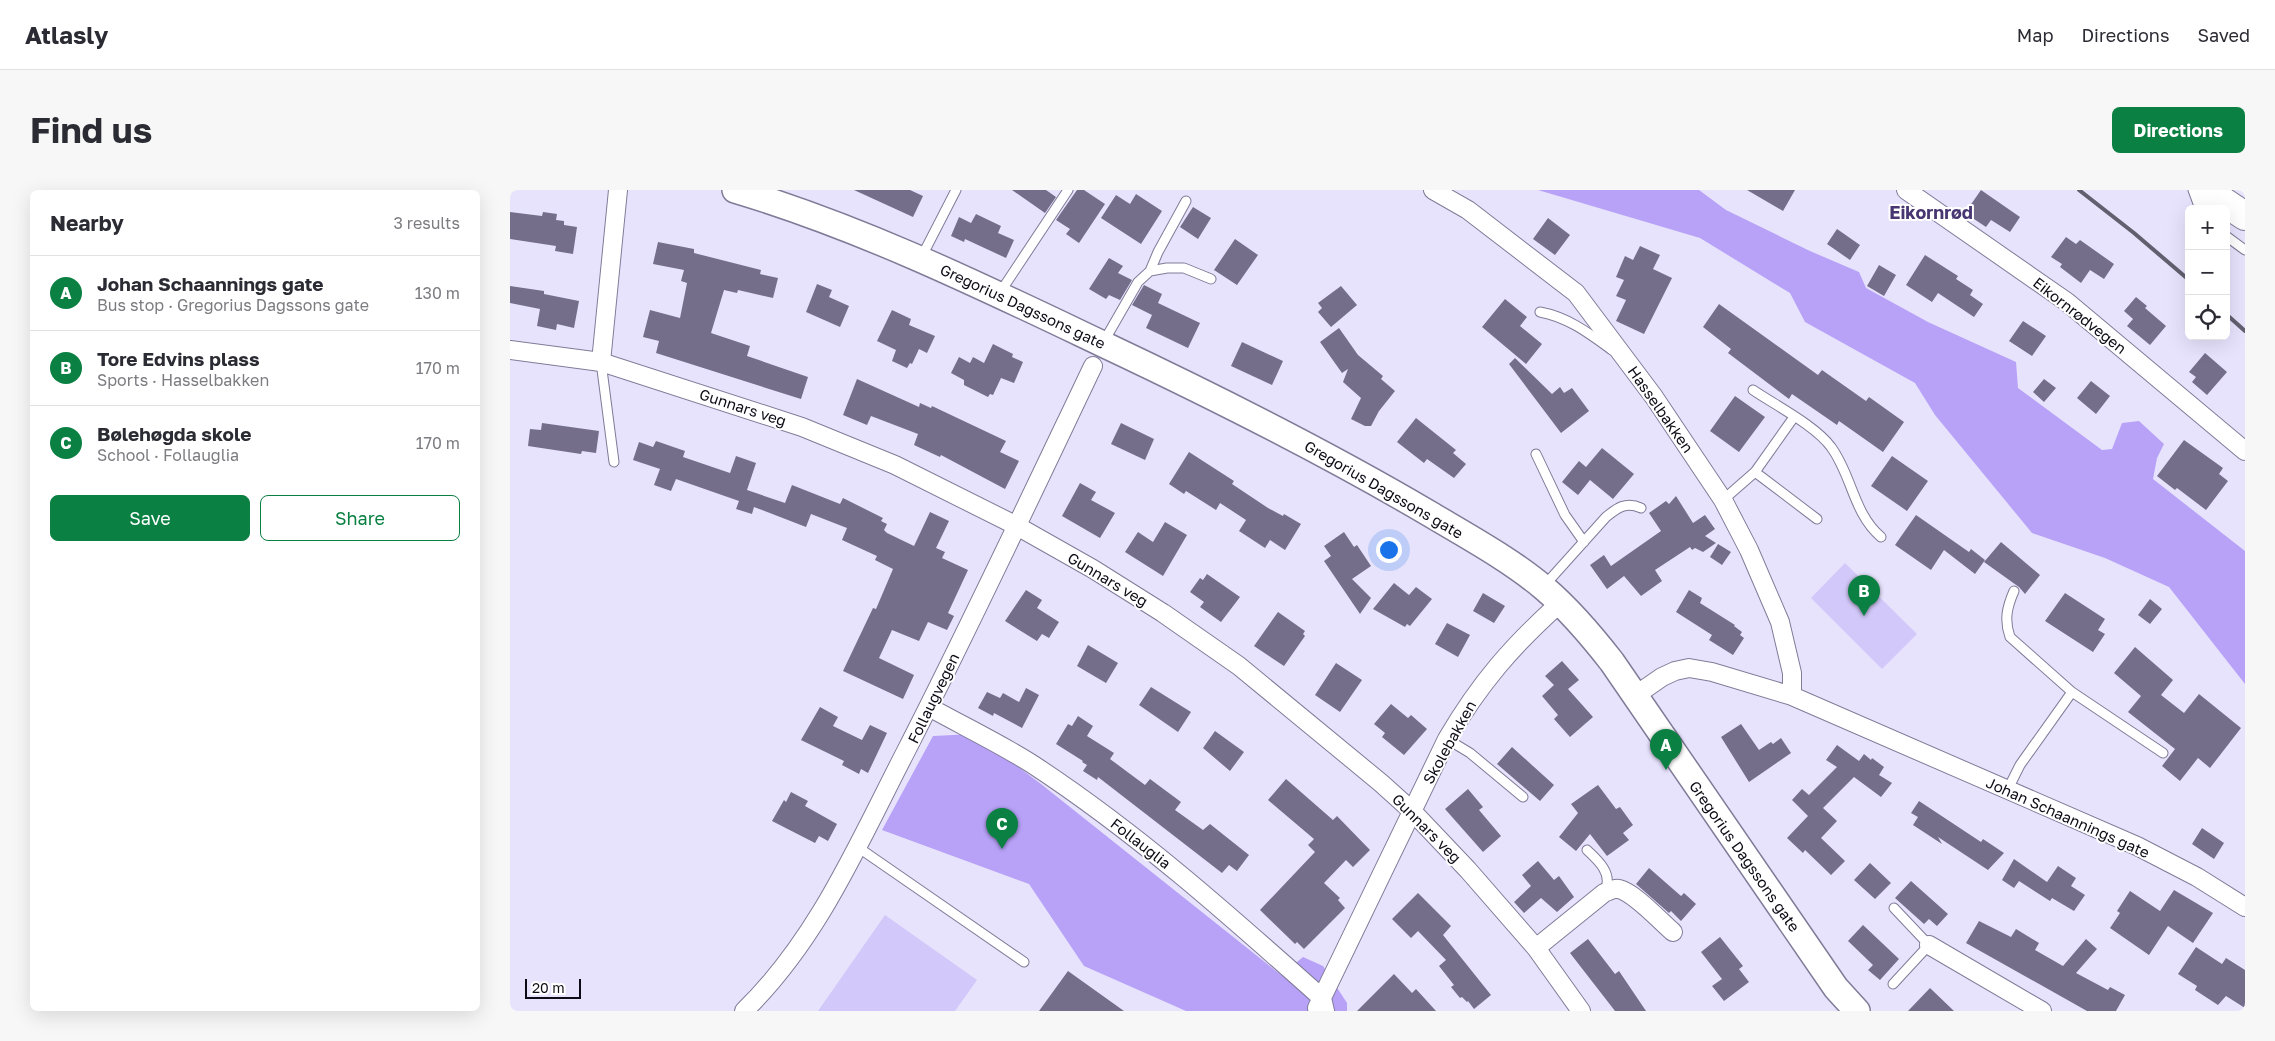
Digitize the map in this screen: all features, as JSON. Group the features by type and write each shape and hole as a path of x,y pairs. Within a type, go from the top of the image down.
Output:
{"main road":[{"path":"2206,190 2245,216"}],"street":[{"path":"601,362 618,190"},
{"name":"Gregorius Dagssons gate","path":"736,190 793,208 921,258 999,294 1098,355 1204,392 1375,481 1473,540 1552,595 1588,632 1636,695 1831,980 1857,1011"},
{"name":"Hasselbakken","path":"1433,190 1468,210 1576,293 1627,360 1722,500 1749,550 1780,622 1792,673 1792,696"},
{"name":"Eikornrødvegen","path":"1906,190 2067,302 2245,451"},
{"name":"Gunnars veg","path":"510,350 601,362 802,426 895,465 1017,526 1093,569 1163,612 1239,666 1381,782 1412,811 1468,870 1536,948 1582,1011"},
{"name":"Follaugvegen","path":"744,1011 762,993 805,939 859,848 1017,526 1098,355"},
{"name":"Skolebakken","path":"1321,1007 1447,739 1496,666 1525,635 1552,595"},
{"name":"Johan Schaannings gate","path":"1636,695 1662,677 1675,671 1689,668 1712,672 1792,696 2137,846 2197,878 2245,907"},
{"name":"Follauglia","path":"929,707 1031,763 1101,812 1212,899 1321,1007"},
{"path":"1536,948 1604,893 1619,889 1628,894 1673,932"},
{"path":"1929,945 2042,1011"}],"lane":[{"path":"921,258 956,190"},
{"path":"999,294 1068,190"},
{"path":"2193,190 2199,205"},
{"path":"1098,355 1138,282 1150,271 1158,252 1186,201"},
{"path":"2230,239 2245,250"},
{"path":"1150,271 1166,268 1184,268 1211,279"},
{"path":"1540,312 1552,314 1573,322 1627,360"},
{"path":"601,362 614,462"},
{"path":"1753,390 1817,432 1830,445 1864,519 1881,537"},
{"path":"1722,500 1755,472 1794,417"},
{"path":"1536,454 1565,515 1584,542"},
{"path":"1755,472 1817,519"},
{"path":"1552,595 1584,542 1617,508 1626,504 1641,508"},
{"path":"2014,591 2008,607 2006,624 2010,636 2072,692 2163,753"},
{"path":"2008,789 2020,765 2072,692"},
{"path":"1447,739 1470,753 1523,797"},
{"path":"859,848 1024,962"},
{"path":"1586,850 1600,862 1606,874 1608,885 1604,893"},
{"path":"1893,984 1929,945 1894,908"}],"shaded area":[{"path":"1538,190 1699,190 1726,210 1810,251 1859,272 1866,288 1928,322 2016,362 2018,388 2102,450 2112,449 2122,423 2139,421 2164,444 2157,458 2153,479 2245,551 2245,684 2169,587 2105,558 2032,533 1935,415 1915,383 1805,322 1790,293 1700,238"},
{"path":"1845,563 1917,634 1882,669 1811,598"},
{"path":"974,734 1041,784 1281,975 1303,957 1323,966 1347,1003 1347,1011 1186,1011 1084,966 1029,884 882,830 933,736"},
{"path":"885,915 977,980 955,1011 818,1011"}],"building":[{"path":"854,190 910,190 923,196 913,217"},
{"path":"1012,190 1046,190 1056,197 1045,213"},
{"path":"1077,190 1084,190 1105,204 1079,243 1066,234 1070,229 1056,220"},
{"path":"1747,190 1795,190 1783,211"},
{"path":"1981,190 2020,217 2010,232 1991,220 1986,227 1965,213"},
{"path":"1136,194 1162,211 1141,244 1101,218 1116,195 1130,204"},
{"path":"1193,207 1211,218 1198,239 1180,227"},
{"path":"510,212 542,216 543,212 557,214 556,220 564,221 564,225 577,227 573,254 555,251 556,246 510,239"},
{"path":"976,214 1001,226 998,233 1014,240 1006,258 965,239 964,242 951,236 959,217 971,223"},
{"path":"1548,218 1570,235 1555,255 1533,239"},
{"path":"1837,229 1860,245 1850,260 1827,244"},
{"path":"2066,237 2076,244 2080,240 2114,264 2104,279 2090,270 2081,283 2060,267 2062,264 2051,257"},
{"path":"1235,239 1258,255 1237,285 1214,270"},
{"path":"658,242 694,249 694,253 761,270 760,274 778,278 773,298 738,290 737,293 724,290 711,333 750,346 747,356 808,377 801,399 656,353 659,341 643,337 650,310 680,318 687,283 681,281 684,270 653,264"},
{"path":"1640,246 1660,255 1653,269 1672,278 1644,334 1616,321 1626,300 1616,296 1624,280 1616,277 1625,256 1633,260"},
{"path":"1925,255 1958,276 1956,279 1973,290 1970,295 1983,304 1974,317 1938,293 1932,302 1906,285"},
{"path":"1109,258 1123,266 1118,273 1132,280 1120,300 1109,295 1106,299 1089,289"},
{"path":"1879,265 1896,275 1884,296 1867,286"},
{"path":"817,284 832,290 829,297 849,306 840,327 806,312"},
{"path":"1144,285 1162,294 1158,303 1200,323 1188,348 1146,328 1152,315 1132,305"},
{"path":"510,286 544,291 544,294 579,301 574,328 557,324 556,330 537,326 540,309 510,303"},
{"path":"1341,286 1357,305 1331,327 1318,312 1322,308 1318,303"},
{"path":"2136,297 2147,306 2145,308 2166,326 2150,345 2127,326 2133,319 2124,311"},
{"path":"1505,299 1527,317 1520,326 1542,344 1526,364 1482,327"},
{"path":"1719,304 1818,375 1822,370 1866,401 1869,397 1904,422 1883,452 1839,421 1837,425 1792,394 1789,399 1728,353 1731,349 1703,327"},
{"path":"892,310 911,319 909,325 935,336 927,353 919,349 912,364 910,363 907,368 892,361 896,350 877,341"},
{"path":"2023,321 2046,336 2032,356 2009,341"},
{"path":"1339,328 1358,355 1383,376 1381,379 1395,391 1379,411 1371,426 1365,426 1351,419 1361,398 1343,382 1348,369 1342,373 1320,342"},
{"path":"1242,342 1283,361 1272,385 1231,366"},
{"path":"993,344 1013,354 1012,357 1023,362 1014,383 1001,378 993,395 990,394 988,397 964,385 964,380 951,373 959,357 970,363 973,357 984,363"},
{"path":"2205,353 2227,372 2207,395 2192,382 2196,377 2189,372"},
{"path":"1515,358 1552,394 1560,387 1564,393 1572,388 1589,411 1561,433 1509,364"},
{"path":"857,379 919,407 920,403 931,408 932,406 1006,441 1000,452 1019,461 1005,489 941,455 940,457 914,445 918,434 871,416 867,425 843,415"},
{"path":"2044,379 2056,388 2044,402 2033,392"},
{"path":"2091,381 2110,396 2096,414 2077,398"},
{"path":"1735,396 1765,417 1739,452 1710,431"},
{"path":"1416,418 1456,450 1453,453 1466,464 1454,478 1427,459 1424,463 1397,442"},
{"path":"542,423 599,431 596,453 582,451 581,454 528,446 530,429 541,430"},
{"path":"1121,423 1154,439 1145,460 1111,444"},
{"path":"2184,440 2223,468 2219,474 2228,481 2206,510 2177,488 2175,490 2157,476"},
{"path":"656,441 685,451 683,457 730,473 736,456 756,463 747,490 785,503 792,485 840,504 843,498 883,518 881,521 887,524 884,530 887,533 914,546 930,512 949,521 936,548 945,552 942,558 968,570 948,613 954,616 947,630 928,622 919,641 892,630 879,658 914,675 903,699 843,671 873,608 876,609 893,569 875,560 877,556 842,540 847,528 811,514 806,527 754,507 752,514 736,509 739,501 676,479 671,491 654,485 660,469 633,460 639,442 653,447"},
{"path":"1602,448 1634,474 1613,499 1590,480 1578,495 1562,482 1579,461 1586,467"},
{"path":"1189,452 1234,481 1232,484 1268,508 1283,516 1284,514 1301,524 1285,550 1270,540 1265,548 1239,531 1246,520 1220,503 1216,510 1186,491 1184,494 1169,484"},
{"path":"1892,456 1928,481 1907,511 1871,486"},
{"path":"1080,483 1096,492 1091,500 1115,513 1100,538 1062,516"},
{"path":"1676,496 1693,523 1705,515 1715,529 1705,536 1716,543 1703,552 1695,548 1692,550 1690,547 1655,570 1662,581 1641,596 1624,576 1607,589 1590,565 1604,555 1611,566 1661,531 1649,513 1666,501 1669,504"},
{"path":"1916,515 1969,552 1971,549 1985,560 1975,574 1944,550 1931,570 1895,545"},
{"path":"1165,522 1187,535 1163,576 1125,552 1138,532 1153,542"},
{"path":"1344,532 1354,547 1357,545 1371,566 1352,579 1371,598 1360,614 1324,561 1331,556 1324,546"},
{"path":"2001,542 2040,575 2025,594 2019,587 1984,562"},
{"path":"1718,544 1731,552 1722,565 1710,557"},
{"path":"1207,574 1240,597 1221,622 1200,607 1204,602 1190,592 1200,578 1203,580"},
{"path":"1394,583 1409,595 1416,587 1432,599 1410,626 1407,624 1405,627 1373,609"},
{"path":"1026,590 1042,600 1037,608 1059,622 1049,638 1042,634 1037,641 1005,621"},
{"path":"1689,590 1702,598 1700,603 1735,625 1742,632 1740,635 1744,638 1733,655 1709,640 1712,635 1676,612"},
{"path":"1483,593 1505,606 1494,623 1473,611"},
{"path":"2065,593 2105,619 2098,630 2105,634 2093,652 2045,621"},
{"path":"2150,599 2162,609 2150,624 2138,615"},
{"path":"1278,612 1305,631 1303,634 1305,636 1284,666 1254,646"},
{"path":"1447,623 1470,635 1458,657 1435,644"},
{"path":"1088,645 1118,663 1106,683 1077,666"},
{"path":"2135,647 2173,680 2161,695 2184,713 2199,694 2241,728 2210,768 2198,758 2180,781 2162,766 2175,749 2128,712 2141,696 2114,673"},
{"path":"1562,661 1579,680 1568,689 1593,717 1570,737 1554,719 1558,715 1542,696 1554,685 1545,676"},
{"path":"1336,663 1362,680 1340,712 1315,695"},
{"path":"1151,687 1191,712 1178,732 1139,705"},
{"path":"1026,688 1039,695 1022,728 994,713 993,716 978,708 987,692 1000,698 1003,693 1019,702"},
{"path":"1391,704 1408,718 1411,715 1427,729 1404,755 1382,737 1385,733 1374,724"},
{"path":"820,707 838,717 833,726 862,740 870,725 887,733 868,773 861,769 859,774 842,765 844,761 801,740"},
{"path":"1078,716 1093,726 1087,736 1114,753 1110,759 1145,785 1150,779 1181,802 1175,810 1203,830 1210,824 1249,855 1237,871 1229,865 1222,873 1098,777 1097,780 1083,771 1087,765 1083,761 1056,744 1068,724 1072,726"},
{"path":"1741,724 1759,750 1781,738 1791,753 1749,782 1721,737"},
{"path":"1215,731 1244,752 1230,771 1203,748"},
{"path":"1837,745 1859,761 1864,754 1871,760 1872,758 1884,767 1879,775 1892,783 1881,797 1854,777 1823,808 1837,821 1821,838 1845,861 1831,875 1805,850 1803,853 1787,838 1808,816 1792,800 1802,789 1809,795 1837,767 1826,760"},
{"path":"1512,747 1554,785 1540,801 1497,764"},
{"path":"1286,779 1333,820 1337,816 1370,850 1353,867 1346,860 1324,883 1340,898 1338,900 1345,908 1304,949 1297,942 1295,944 1260,910 1315,852 1308,845 1314,839 1268,800"},
{"path":"1598,785 1616,809 1620,807 1633,825 1623,833 1629,840 1607,856 1590,834 1576,851 1559,837 1578,813 1571,804"},
{"path":"1468,789 1483,807 1479,810 1501,836 1483,852 1445,809"},
{"path":"791,792 808,801 805,806 837,824 828,841 819,836 815,843 772,821"},
{"path":"1919,801 1981,842 1983,839 2004,853 1988,870 1938,837 1942,844 1913,825 1918,817 1911,813"},
{"path":"2202,828 2224,843 2214,859 2192,844"},
{"path":"2014,859 2047,882 2058,866 2076,878 2071,886 2085,895 2074,911 2052,898 2050,901 2019,881 2014,888 2002,880"},
{"path":"1538,861 1554,880 1559,876 1574,897 1557,912 1541,898 1524,913 1514,902 1531,886 1522,875"},
{"path":"1870,863 1891,883 1875,899 1854,880"},
{"path":"1649,868 1681,896 1684,893 1696,904 1681,921 1636,884"},
{"path":"1911,881 1948,914 1937,926 1929,919 1924,924 1895,898"},
{"path":"2174,890 2213,913 2193,943 2168,926 2149,955 2110,928 2120,913 2117,911 2130,891 2160,911"},
{"path":"1418,893 1451,926 1443,935 1491,995 1474,1009 1468,1001 1462,997 1460,998 1451,987 1454,985 1439,966 1446,960 1418,931 1411,938 1392,919"},
{"path":"1979,921 2011,937 2016,929 2039,943 2035,950 2063,966 2086,939 2097,949 2076,973 2108,990 2110,987 2125,995 2116,1011 2087,1011 1966,943"},
{"path":"1863,925 1899,959 1880,980 1868,970 1873,965 1848,941"},
{"path":"1720,937 1743,966 1739,969 1749,982 1724,1001 1712,986 1722,979 1701,952"},
{"path":"1588,939 1615,974 1619,971 1646,1011 1615,1011 1570,953"},
{"path":"2196,947 2222,964 2226,958 2245,970 2245,1008 2226,996 2218,1005 2195,990 2197,986 2178,974"},
{"path":"1068,971 1124,1011 1039,1011"},
{"path":"1394,974 1412,993 1416,989 1436,1011 1357,1011"},
{"path":"1930,988 1954,1011 1908,1011"}],"railway":[{"path":"2079,190 2185,277"},
{"path":"2230,318 2245,331"}],"place":[{"name":"Tore Edvins plass","path":"1864,616"},
{"name":"Johan Schaannings gate","path":"1666,770"},
{"name":"Bølehøgda skole","path":"1002,849"}],"district":[{"name":"Eikornrød","path":"1931,212"}]}
